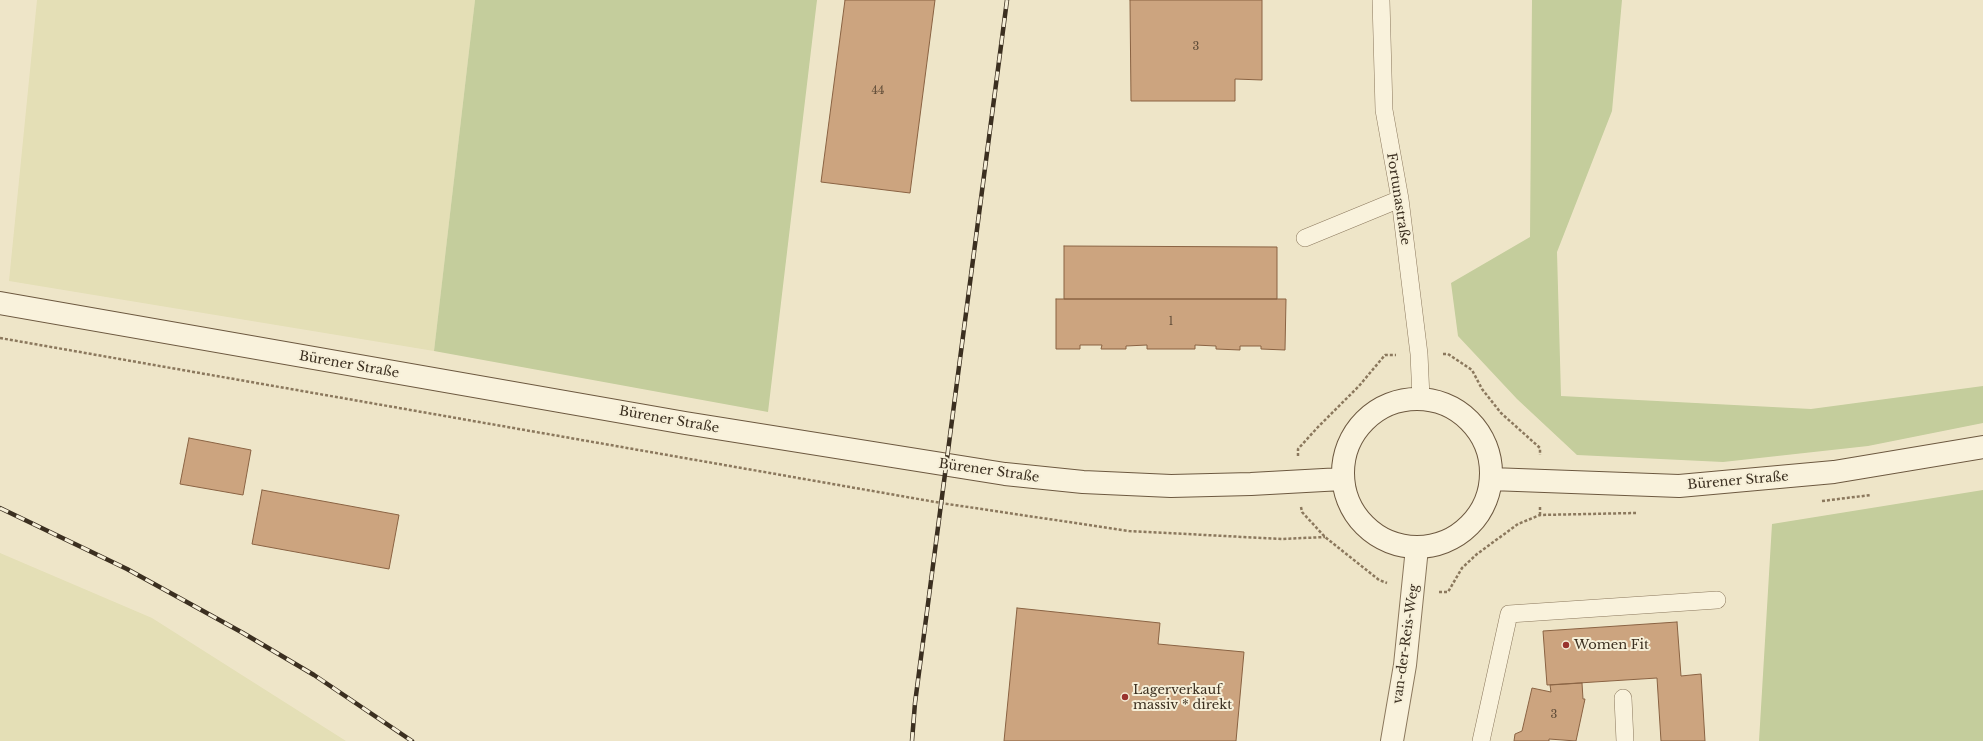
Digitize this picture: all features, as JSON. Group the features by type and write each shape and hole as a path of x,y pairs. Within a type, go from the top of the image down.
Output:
{"main road":[{"name":"Bürener Straße","path":"0,303 685,423 1006,474 1069,481 1171,486 1342,479"},
{"path":"1421,398 1442,402 1460,412 1477,429 1488,450 1491,464 1491,480 1487,497 1482,508 1469,526 1454,538 1438,544 1417,548 1398,545 1381,539 1368,529 1356,517 1347,499 1342,479 1344,456 1351,437 1365,419 1385,405 1403,399 1421,398"},
{"name":"Bürener Straße","path":"1491,480 1540,480 1679,486 1834,472 1983,447"},
{"name":"van-der-Reis-Weg","path":"1392,741 1405,665 1417,548"}],"lane":[{"name":"Fortunastraße","path":"1381,0 1384,110 1400,199 1419,354 1421,398"},
{"path":"1305,238 1400,199"},
{"path":"1480,741 1509,614 1717,600"},
{"path":"1623,698 1625,741"}],"path":[{"path":"0,338 941,503 1129,531 1282,538 1325,537 1302,512 1298,481 1298,449 1318,426 1359,386 1385,355 1448,354 1472,370 1482,389 1501,413 1540,448 1540,480"}],"shaded area":[{"path":"37,0 475,0 434,351 9,281"},
{"path":"0,553 152,618 346,741 0,741"}],"green space":[{"path":"475,0 817,0 768,412 434,351"},
{"path":"1532,0 1622,0 1612,111 1557,252 1561,396 1811,409 1983,386 1983,423 1868,446 1723,462 1577,455 1517,399 1458,336 1451,283 1530,237"},
{"path":"1983,490 1983,741 1759,741 1772,524"}],"building":[{"path":"845,0 935,0 910,193 821,182"},
{"path":"1130,0 1262,0 1262,80 1235,79 1235,101 1131,101"},
{"path":"1064,246 1277,247 1277,299 1064,299"},
{"path":"1056,299 1286,299 1285,350 1261,349 1261,346 1240,346 1240,350 1216,349 1216,346 1195,345 1195,349 1147,349 1147,345 1126,346 1126,349 1101,349 1102,345 1080,345 1080,349 1056,349"},
{"path":"189,438 251,450 243,495 180,484"},
{"path":"262,490 399,515 389,569 252,544"},
{"name":"Lagerverkauf massiv * direkt","path":"1017,608 1160,623 1158,644 1244,652 1236,741 1004,741"},
{"path":"1677,622 1681,676 1701,674 1705,741 1661,741 1657,678 1547,685 1543,631"},
{"path":"1582,683 1583,699 1585,699 1576,741 1549,739 1549,741 1514,741 1515,734 1522,731 1532,688 1551,692 1550,685"}],"railway":[{"path":"912,741 915,703 1007,0"},
{"path":"0,508 127,569 243,633 314,675 412,741"}],"place":[{"name":"Women Fit","path":"1566,645"},
{"name":"Lagerverkauf massiv * direkt","path":"1125,697"}]}
